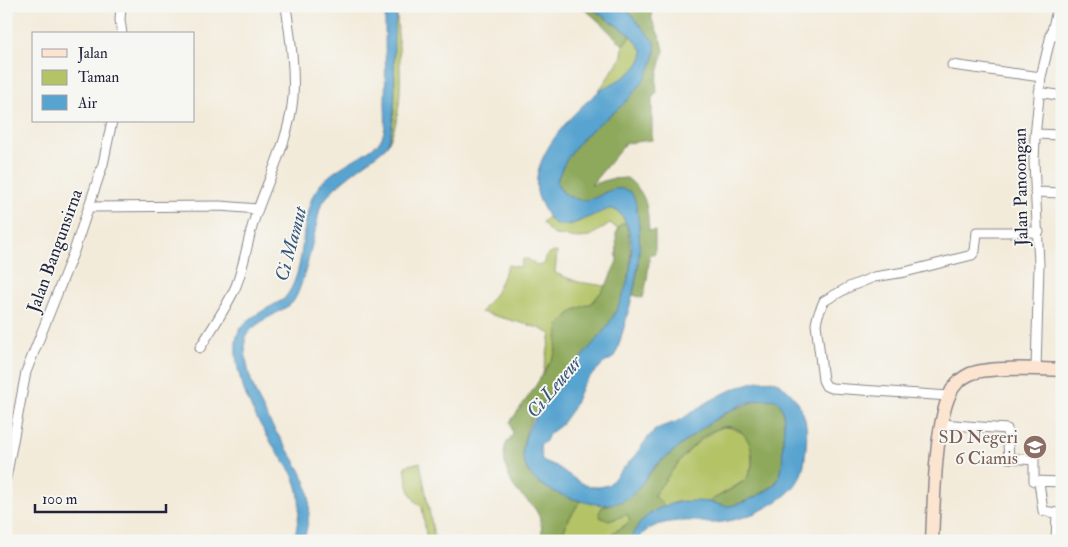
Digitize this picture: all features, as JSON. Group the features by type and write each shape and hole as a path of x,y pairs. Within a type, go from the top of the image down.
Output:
{"main road":[{"path":"932,541 941,424 949,396 957,382 971,374 988,371 1036,368 1062,370"}],"street":[{"path":"121,6 122,32"},
{"path":"200,348 236,285 258,209 284,139 293,99 294,78 286,6"},
{"name":"Jalan Panoongan","path":"1036,368 1040,264 1035,192 1035,134 1041,77 1058,6"},
{"path":"1050,35 1062,37"},
{"path":"952,65 1041,77"},
{"path":"1039,92 1062,96"},
{"name":"Jalan Bangunsirna","path":"6,478 26,372 72,256 89,207 107,149 112,122"},
{"path":"1035,134 1062,135"},
{"path":"1035,192 1062,193"},
{"path":"89,207 220,206 258,209"},
{"path":"949,396 832,388 826,386 823,380 816,324 821,306 824,301 849,287 874,277 905,272 972,254 975,251 977,232 1039,232"},
{"path":"941,424 1007,429 1008,457 1034,460 1034,481 1062,482"},
{"path":"1039,482 1043,511 1057,512 1058,536"}],"green space":[{"path":"580,6 588,6 631,35 623,45"},
{"path":"624,6 651,6 652,20 664,50 656,82 657,93 652,98 652,140 626,143 591,185 610,179 627,178 643,195 647,208 649,231 655,231 655,254 650,254 643,298 633,295 638,270 639,224 607,191 588,201 582,201 567,195 557,182 564,164 576,146 641,83 654,57 655,43"},
{"path":"397,16 400,65 399,99 397,116 387,146 394,109 393,42"},
{"path":"631,35 643,51 638,65 626,76 598,92 622,56 623,45"},
{"path":"612,208 620,213 626,223 620,225 618,229 610,223 589,237 579,238 555,235 542,222 548,217 555,223 570,225"},
{"path":"626,223 630,244 630,265 627,285 620,305 598,339 540,407 530,422 524,440 524,460 533,477 550,489 580,501 566,524 561,541 542,541 541,524 538,514 515,488 506,467 504,455 506,444 513,434 510,422 533,390 555,354 559,324 575,310 592,303 606,286 617,261 616,234 620,225"},
{"path":"557,252 555,273 578,282 606,286 592,303 574,310 559,324 555,354 543,373 551,334 539,328 481,312 496,292 508,265 520,267 523,259 528,259 538,266 545,263 546,256 550,253"},
{"path":"764,398 778,400 784,420 783,463 779,478 772,486 754,498 733,505 726,506 709,502 745,480 750,473 752,464 750,445 746,437 740,430 732,427 722,427 703,437 684,456 654,495 665,506 643,519 630,541 606,541 611,534 630,520 627,514 614,519 603,519 599,513 602,507 620,502 641,485 656,466 707,424 735,409"},
{"path":"722,427 732,428 745,434 751,445 752,465 747,479 709,502 679,501 665,506 654,495 692,448"},
{"path":"420,462 435,541 427,541 422,507 414,499 408,484 405,466"},
{"path":"580,501 608,505 602,507 612,520 627,514 630,520 611,534 606,541 561,541 566,524"}],"water":[{"path":"386,6 398,6 394,33 395,92 393,119 387,146 340,183 325,199 320,208 309,258 296,297 292,303 256,325 246,337 246,356 251,381 273,428 298,466 305,480 309,496 308,519 304,541 294,541 299,511 297,488 294,477 263,429 245,394 236,355 238,332 254,316 284,299 291,288 300,263 308,210 316,190 329,176 377,144 384,133"},
{"path":"588,6 624,6 655,43 655,52 649,70 638,88 618,109 581,141 564,164 557,182 565,194 580,200 596,197 615,189 631,192 636,204 638,218 639,252 635,285 617,351 613,358 604,363 583,384 573,408 560,426 549,434 546,441 540,445 542,460 556,466 586,485 600,487 607,485 631,460 654,431 681,419 727,392 752,383 764,381 777,382 792,395 803,413 806,426 807,440 801,475 789,492 775,502 750,515 723,522 687,521 655,526 637,541 630,541 635,529 643,520 662,507 697,501 726,506 733,505 754,498 772,487 779,479 781,469 784,417 778,401 766,399 752,401 724,414 685,441 655,466 633,494 615,503 594,504 567,497 544,486 530,474 524,459 524,444 529,428 550,396 606,328 625,289 631,260 629,232 624,219 618,212 609,209 572,224 557,225 545,211 540,201 537,187 538,171 544,156 552,141 563,127 586,102 632,71 641,59 643,51 631,35"}],"place":[{"name":"SD Negeri 6 Ciamis","path":"1035,447"}],"water label":[{"name":"Ci Mamut","path":"291,244"},
{"name":"Ci Leueur","path":"554,387"}]}
